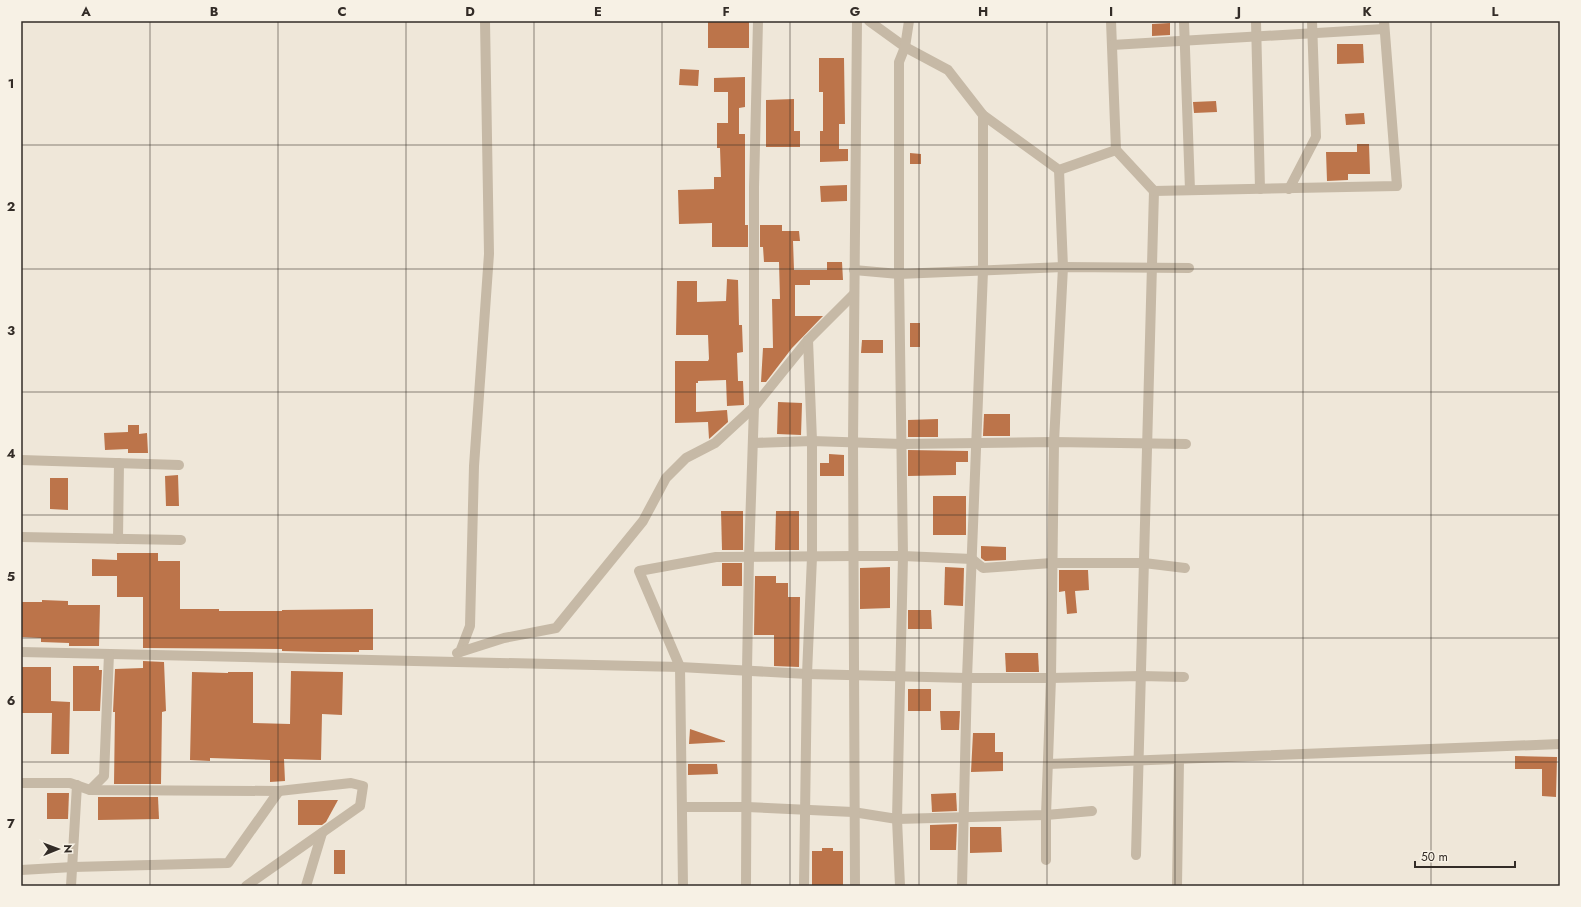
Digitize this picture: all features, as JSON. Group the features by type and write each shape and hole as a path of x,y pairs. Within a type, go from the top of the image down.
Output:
{"street":[{"path":"460,652 470,626 474,466 489,254 485,21"},
{"path":"746,886 747,670 754,407 754,187 758,21"},
{"path":"855,886 853,812 853,443 857,21"},
{"path":"869,21 905,47 948,70 983,115 1059,170"},
{"path":"900,886 897,819 903,556 898,62 905,47 909,21"},
{"path":"1111,21 1116,150 1154,191 1136,855"},
{"path":"1184,21 1190,190"},
{"path":"1256,21 1260,189"},
{"path":"1289,188 1316,137 1312,21"},
{"path":"1112,45 1312,33 1384,25 1397,186 1154,191"},
{"path":"962,886 967,678 983,271 983,115"},
{"path":"1059,170 1116,150"},
{"path":"1046,860 1046,815 1051,678 1054,442 1063,267 1059,170"},
{"path":"854,270 899,274 1063,267 1189,268"},
{"path":"435,661 504,638 556,628 643,521 666,478 686,458 715,443 754,407 808,340 854,294"},
{"path":"804,886 807,674 812,557 812,442 808,340"},
{"path":"753,443 812,442 902,444 1054,442 1186,444"},
{"path":"21,460 179,465"},
{"path":"118,539 119,463"},
{"path":"21,537 181,540"},
{"path":"682,886 680,667 639,571 716,557 749,558 853,556 903,556 972,559 983,568 1052,563 1144,563 1186,568"},
{"path":"21,652 680,667 854,676 967,678 1184,677"},
{"path":"90,790 104,776 109,654"},
{"path":"1048,764 1560,744"},
{"path":"1177,886 1179,760"},
{"path":"21,783 70,783 90,790 279,791 351,783 363,786 360,806 246,886"},
{"path":"71,886 77,785"},
{"path":"21,870 73,867 228,863 279,791"},
{"path":"682,806 747,807 853,812 897,819 1046,815 1092,810"},
{"path":"306,886 322,833"}],"building":[{"path":"708,21 749,21 749,48 708,48"},
{"path":"1170,23 1170,35 1152,36 1152,24"},
{"path":"1337,44 1363,44 1364,63 1337,64"},
{"path":"819,58 844,58 845,124 839,124 839,149 848,149 848,161 820,162 820,131 823,131 823,92 819,92"},
{"path":"680,69 699,70 698,86 679,85"},
{"path":"745,77 745,107 739,108 739,134 745,134 745,225 748,225 748,247 712,247 712,223 679,224 678,190 714,189 714,177 721,177 720,148 717,148 717,123 728,123 728,92 714,92 714,78"},
{"path":"794,99 794,131 800,131 800,147 766,147 766,100"},
{"path":"1216,101 1217,112 1194,113 1193,102"},
{"path":"1364,113 1365,124 1346,125 1345,114"},
{"path":"1357,144 1369,144 1370,174 1348,174 1348,180 1327,181 1326,152 1357,152"},
{"path":"910,153 921,154 921,164 910,164"},
{"path":"847,185 847,201 821,202 820,186"},
{"path":"760,225 782,225 782,231 799,231 800,241 793,241 794,270 827,270 827,262 842,262 843,280 810,280 810,285 795,285 795,316 823,316 792,348 766,382 761,382 763,348 773,348 772,299 780,299 779,262 764,262 763,247 760,247"},
{"path":"727,279 738,280 739,325 742,325 743,352 737,353 738,381 743,381 744,405 727,406 726,380 698,381 698,383 696,383 696,412 727,410 728,422 709,439 708,422 675,423 675,361 708,361 709,359 708,335 676,335 677,281 697,281 697,302 726,301"},
{"path":"910,323 920,323 920,347 910,347"},
{"path":"862,340 883,340 883,353 861,353"},
{"path":"778,402 802,403 801,435 777,434"},
{"path":"984,414 1010,414 1010,436 983,436"},
{"path":"938,419 938,437 908,437 908,420"},
{"path":"128,425 139,425 139,434 147,433 148,453 128,453 128,449 105,450 104,433 128,432"},
{"path":"908,450 968,451 968,462 956,462 956,475 908,476"},
{"path":"829,454 844,455 844,476 820,476 820,463 829,463"},
{"path":"178,475 179,506 166,506 165,476"},
{"path":"50,478 68,478 68,510 50,509"},
{"path":"933,496 966,496 966,535 933,535"},
{"path":"721,511 743,511 743,550 722,550"},
{"path":"776,511 799,511 799,550 775,550"},
{"path":"981,546 1006,547 1006,560 985,561 981,558"},
{"path":"117,553 158,553 158,561 180,561 180,609 219,609 219,611 282,611 373,609 373,650 359,650 359,652 321,652 282,651 282,649 143,648 143,597 117,597 117,576 92,576 92,559 117,560"},
{"path":"722,563 742,563 742,586 722,586"},
{"path":"890,567 890,608 860,609 860,568"},
{"path":"945,567 964,568 963,606 944,605"},
{"path":"1059,570 1088,570 1089,590 1075,591 1077,613 1067,614 1065,591 1059,592"},
{"path":"755,576 776,576 776,583 788,583 788,597 800,597 799,667 774,666 774,635 754,635"},
{"path":"42,600 68,601 68,605 100,605 99,646 69,646 69,643 41,642 41,638 21,637 21,602 42,602"},
{"path":"908,610 931,610 932,629 908,629"},
{"path":"1005,653 1038,653 1039,672 1006,672"},
{"path":"143,661 164,662 166,711 162,712 161,784 114,784 115,712 113,712 115,669 143,668"},
{"path":"73,666 99,666 99,670 102,670 100,711 73,711"},
{"path":"21,667 51,667 51,701 70,702 69,754 51,754 52,713 21,713"},
{"path":"291,671 343,672 342,715 322,714 321,760 284,759 285,781 270,782 270,760 210,758 210,761 190,760 192,672 253,672 253,723 290,724"},
{"path":"908,689 931,689 931,711 908,711"},
{"path":"940,711 960,711 959,730 941,730"},
{"path":"690,729 725,741 725,742 689,744"},
{"path":"973,733 995,733 995,752 1003,752 1003,771 971,772"},
{"path":"1515,756 1557,757 1556,797 1542,796 1542,769 1515,769"},
{"path":"688,764 717,764 718,774 688,775"},
{"path":"47,793 69,793 68,819 47,819"},
{"path":"956,793 957,811 932,812 931,794"},
{"path":"98,797 158,797 159,819 98,820"},
{"path":"298,800 338,800 326,822 322,825 298,825"},
{"path":"957,824 956,850 930,850 930,825"},
{"path":"970,827 1001,827 1002,852 970,853"},
{"path":"822,848 833,848 833,851 843,851 843,886 812,886 812,851 822,851"},
{"path":"334,850 345,850 345,874 334,874"}]}
